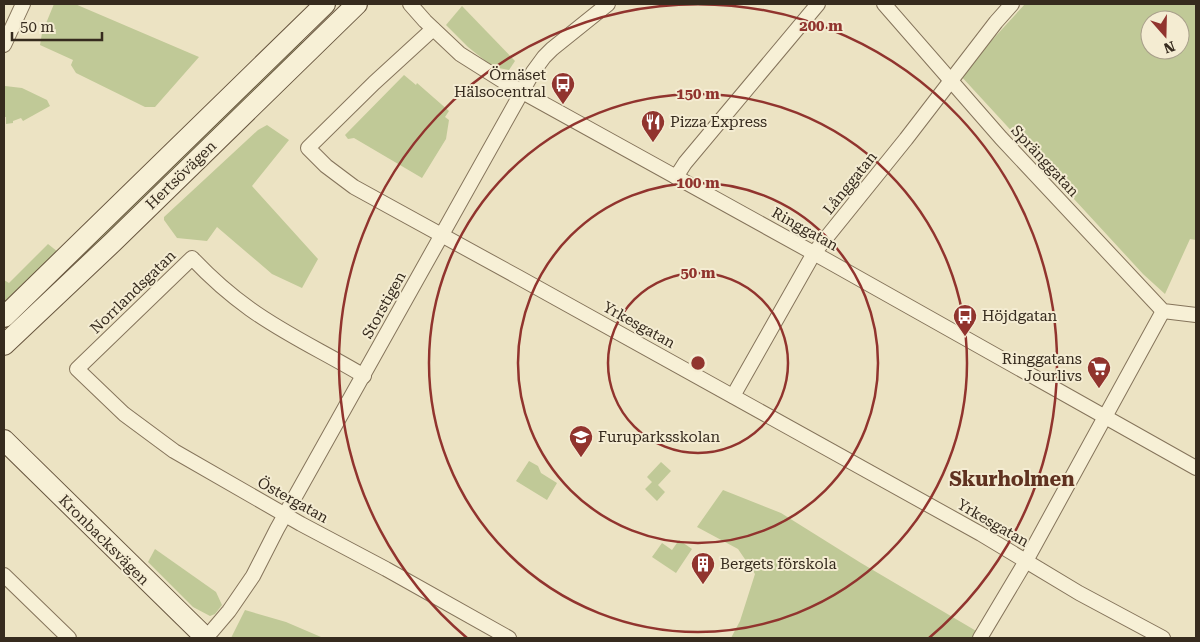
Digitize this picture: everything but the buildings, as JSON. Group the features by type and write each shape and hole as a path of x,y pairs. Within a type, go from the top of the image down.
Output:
{"main road":[{"name":"Hertsövägen","path":"4,316 325,4"},
{"name":"Hertsövägen","path":"4,345 113,242 357,4"},
{"name":"Kronbacksvägen","path":"4,440 206,638"}],"street":[{"path":"4,45 23,4"},
{"name":"Ringgatan","path":"410,4 449,45 474,64 1196,468"},
{"name":"Storstigen","path":"206,638 230,611 253,576 441,235 522,92 544,57 608,4"},
{"path":"676,177 709,133 818,4"},
{"name":"Spränggatan","path":"884,4 1001,138 1163,311"},
{"name":"Långgatan","path":"733,396 814,253 1012,4"},
{"name":"Yrkesgatan","path":"433,29 374,83 308,148 326,166 354,187 733,396 1026,561 1079,593 1163,638"},
{"name":"Norrlandsgatan","path":"77,369 192,258 214,281 250,309 284,331 364,376"},
{"path":"980,638 1026,561 1163,311 1196,315"},
{"name":"Östergatan","path":"77,369 124,414 160,441 206,470 509,638"},
{"path":"4,575 69,638"}],"green space":[{"path":"54,4 75,4 199,57 155,107 145,107 76,73 71,65 73,60 40,45 42,33"},
{"path":"1025,4 1196,4 1196,240 1190,239 1165,294 1143,274 960,75"},
{"path":"462,6 515,61 509,70 493,67 468,47 446,25"},
{"path":"301,40 303,43 36,303 33,301"},
{"path":"404,75 416,85 417,83 449,111 445,117 449,120 446,139 422,178 354,138 348,139 345,135"},
{"path":"5,86 22,88 47,100 50,106 23,121 21,118 13,121 13,123 6,124 6,117 4,117"},
{"path":"267,125 289,140 252,186 318,259 302,288 272,274 217,227 207,241 177,238 164,220 164,217 258,130"},
{"path":"48,244 58,252 4,305 4,280 9,283"},
{"path":"529,461 538,466 541,473 557,483 547,500 516,481"},
{"path":"661,462 671,471 658,485 665,492 657,501 645,489 652,482 647,477"},
{"path":"723,490 781,513 983,635 981,638 731,638 740,621 755,574 738,549 697,527"},
{"path":"679,540 692,549 676,573 652,557 662,543 672,550"},
{"path":"155,549 216,592 222,605 215,614 210,616 193,607 148,562"},
{"path":"245,610 286,622 321,637 329,638 231,638"}],"place":[{"name":"Örnäset Hälsocentral","path":"563,105"},
{"name":"Pizza Express","path":"653,143"},
{"name":"Höjdgatan","path":"965,337"},
{"name":"Ringgatans Jourlivs","path":"1099,389"},
{"name":"Furuparksskolan","path":"581,458"},
{"name":"Bergets förskola","path":"703,585"}],"district":[{"name":"Skurholmen","path":"1012,479"}]}
